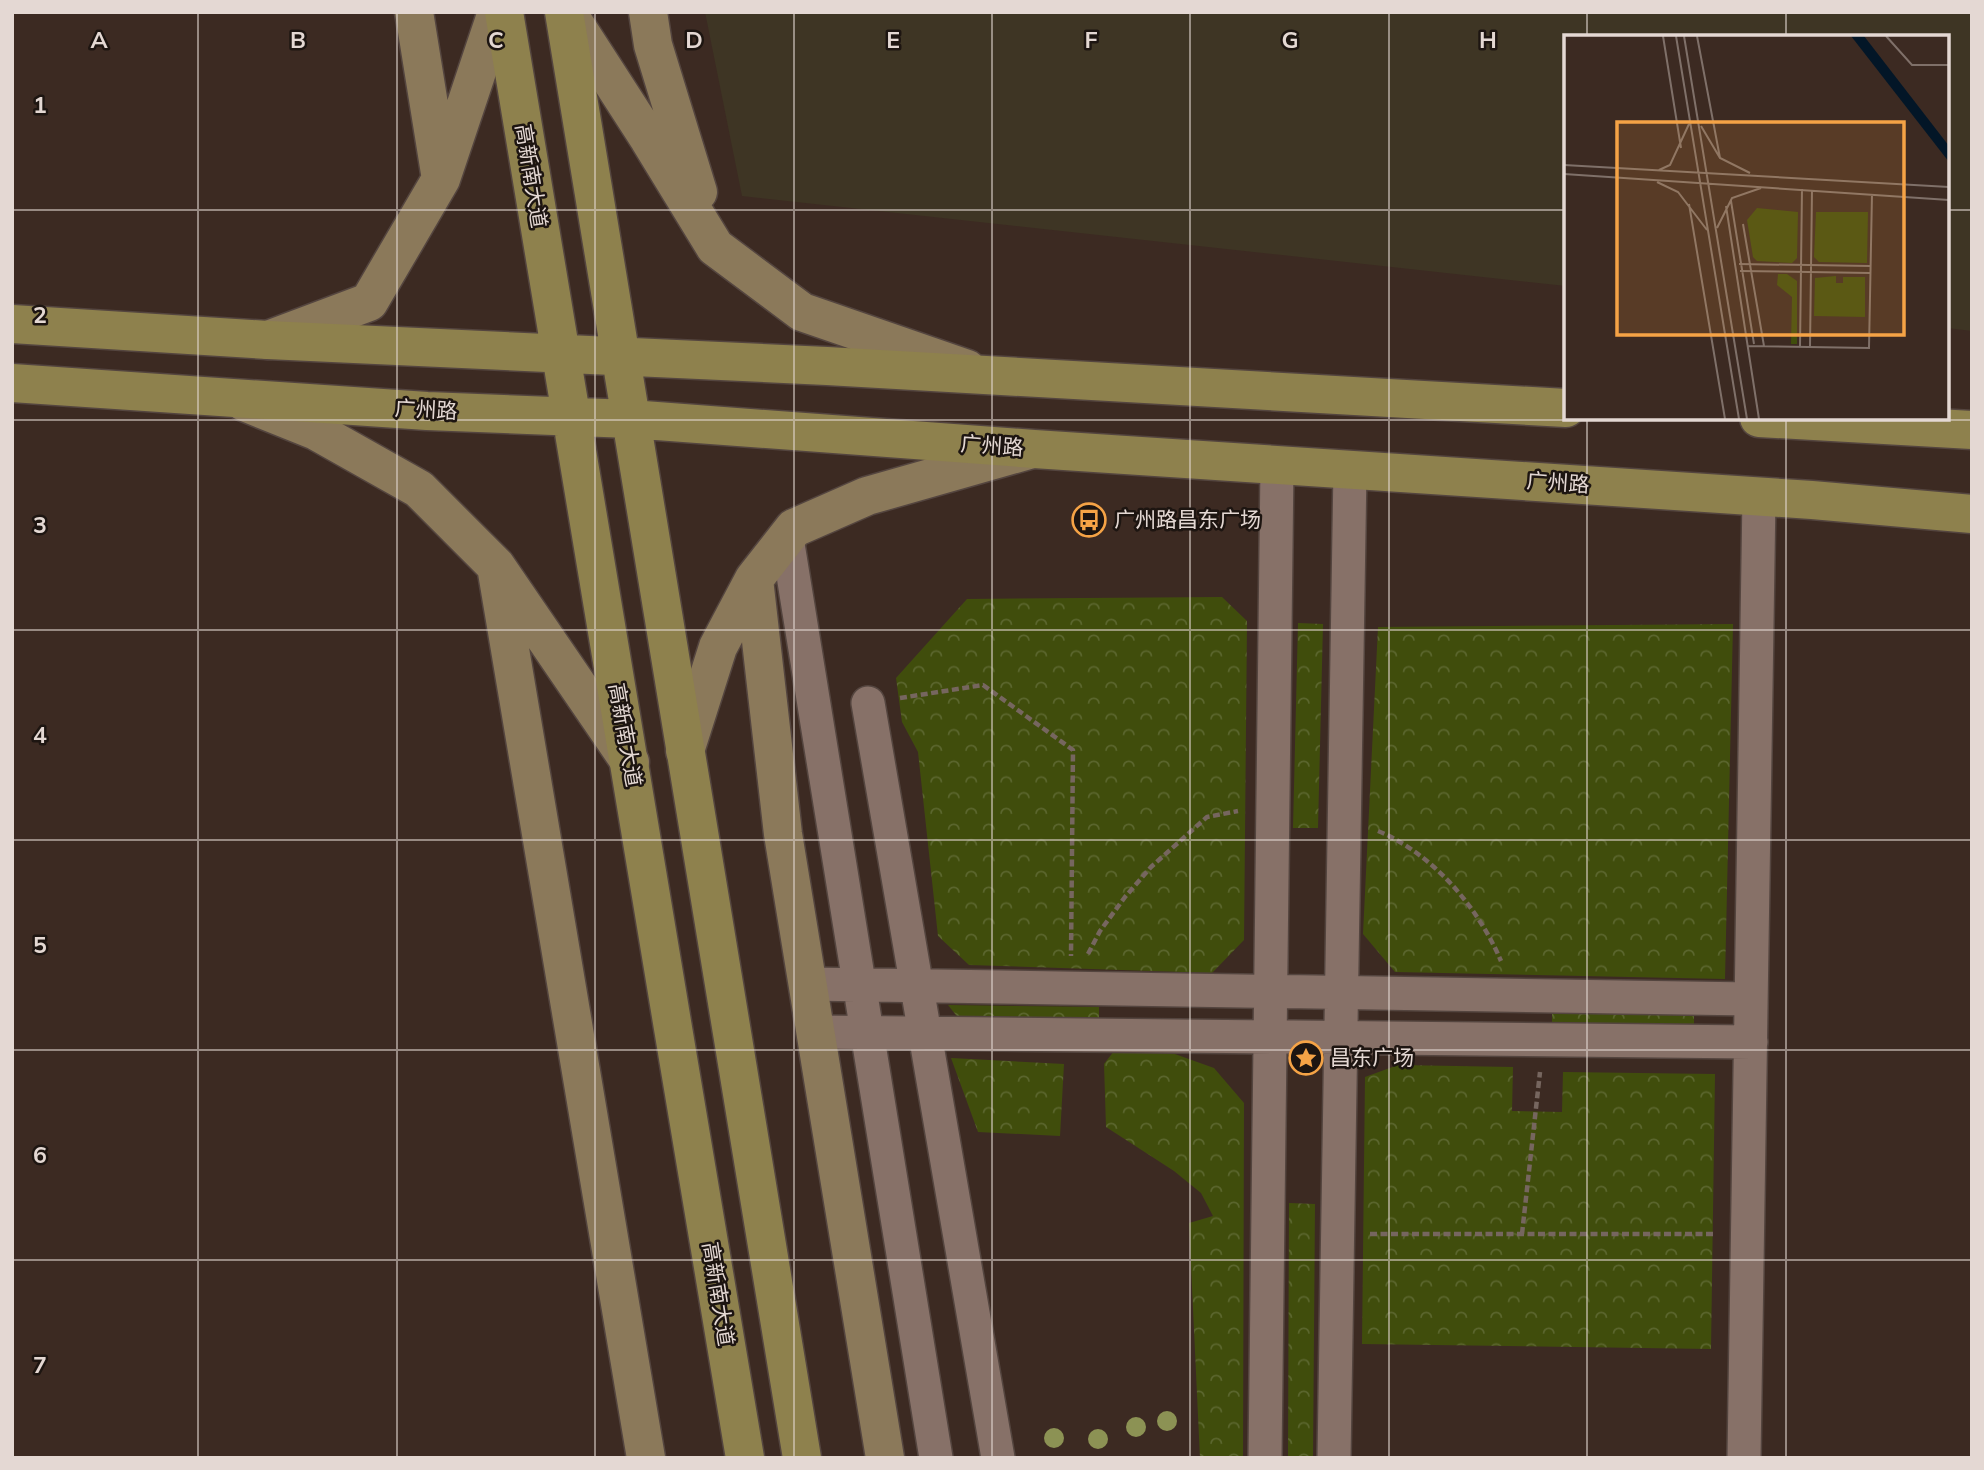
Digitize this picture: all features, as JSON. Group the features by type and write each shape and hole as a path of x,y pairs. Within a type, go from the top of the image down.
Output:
{"main road":[{"path":"414,12 441,179"},
{"path":"268,340 369,302 441,179 498,12"},
{"name":"高新南大道","path":"504,12 569,416 745,1458"},
{"path":"565,12 649,139 715,247 802,312 986,376"},
{"path":"565,12 802,1458"},
{"path":"648,12 653,45 715,247"},
{"path":"12,324 268,340 827,366 1564,408"},
{"name":"广州路","path":"12,383 427,411 630,419 1034,449 1759,496 1972,514"},
{"path":"232,397 316,431 419,489 496,566 629,762"},
{"path":"1794,420 1972,430"},
{"path":"685,751 718,647 754,579 794,528 867,496 1034,449"},
{"path":"496,566 646,1458"},
{"path":"754,579 783,834 885,1458"}],"street":[{"path":"1265,1458 1277,465"},
{"path":"1334,1458 1350,470"},
{"path":"1744,1458 1759,496"},
{"path":"787,538 936,1458"},
{"path":"868,704 998,1458"},
{"path":"807,984 1751,999"},
{"path":"815,1032 1751,1042"}],"path":[{"path":"868,704 983,685 1073,750 1070,988"},
{"path":"1070,988 1100,931 1151,867 1207,817 1273,804"},
{"path":"1345,817 1400,840 1432,866 1461,895 1486,928 1501,960 1508,995"},
{"path":"1522,1234 1543,1040"},
{"path":"1338,1234 1748,1234"}],"shaded area":[{"path":"705,12 1972,12 1972,331 1949,328 1949,35 1564,35 1564,286 742,196"}],"green space":[{"path":"1222,597 1247,621 1244,940 1212,973 969,965 938,936 918,752 902,722 896,678 967,599"},
{"path":"1298,623 1323,624 1318,828 1293,828"},
{"path":"1733,624 1725,979 1395,972 1363,934 1378,627"},
{"path":"948,1005 1099,1007 1099,1021 959,1019"},
{"path":"1694,1010 1694,1026 1552,1029 1552,1012"},
{"path":"1114,1051 1172,1053 1214,1068 1244,1103 1243,1458 1200,1458 1189,1223 1213,1216 1201,1193 1174,1171 1106,1127 1104,1064"},
{"path":"951,1058 1064,1064 1060,1136 978,1132"},
{"path":"1398,1065 1513,1067 1512,1111 1562,1112 1563,1072 1715,1074 1711,1349 1362,1344 1365,1077"},
{"path":"1289,1203 1315,1204 1313,1458 1288,1458"}],"place":[{"name":"广州路昌东广场","path":"1089,520"},
{"name":"昌东广场","path":"1306,1058"}]}
